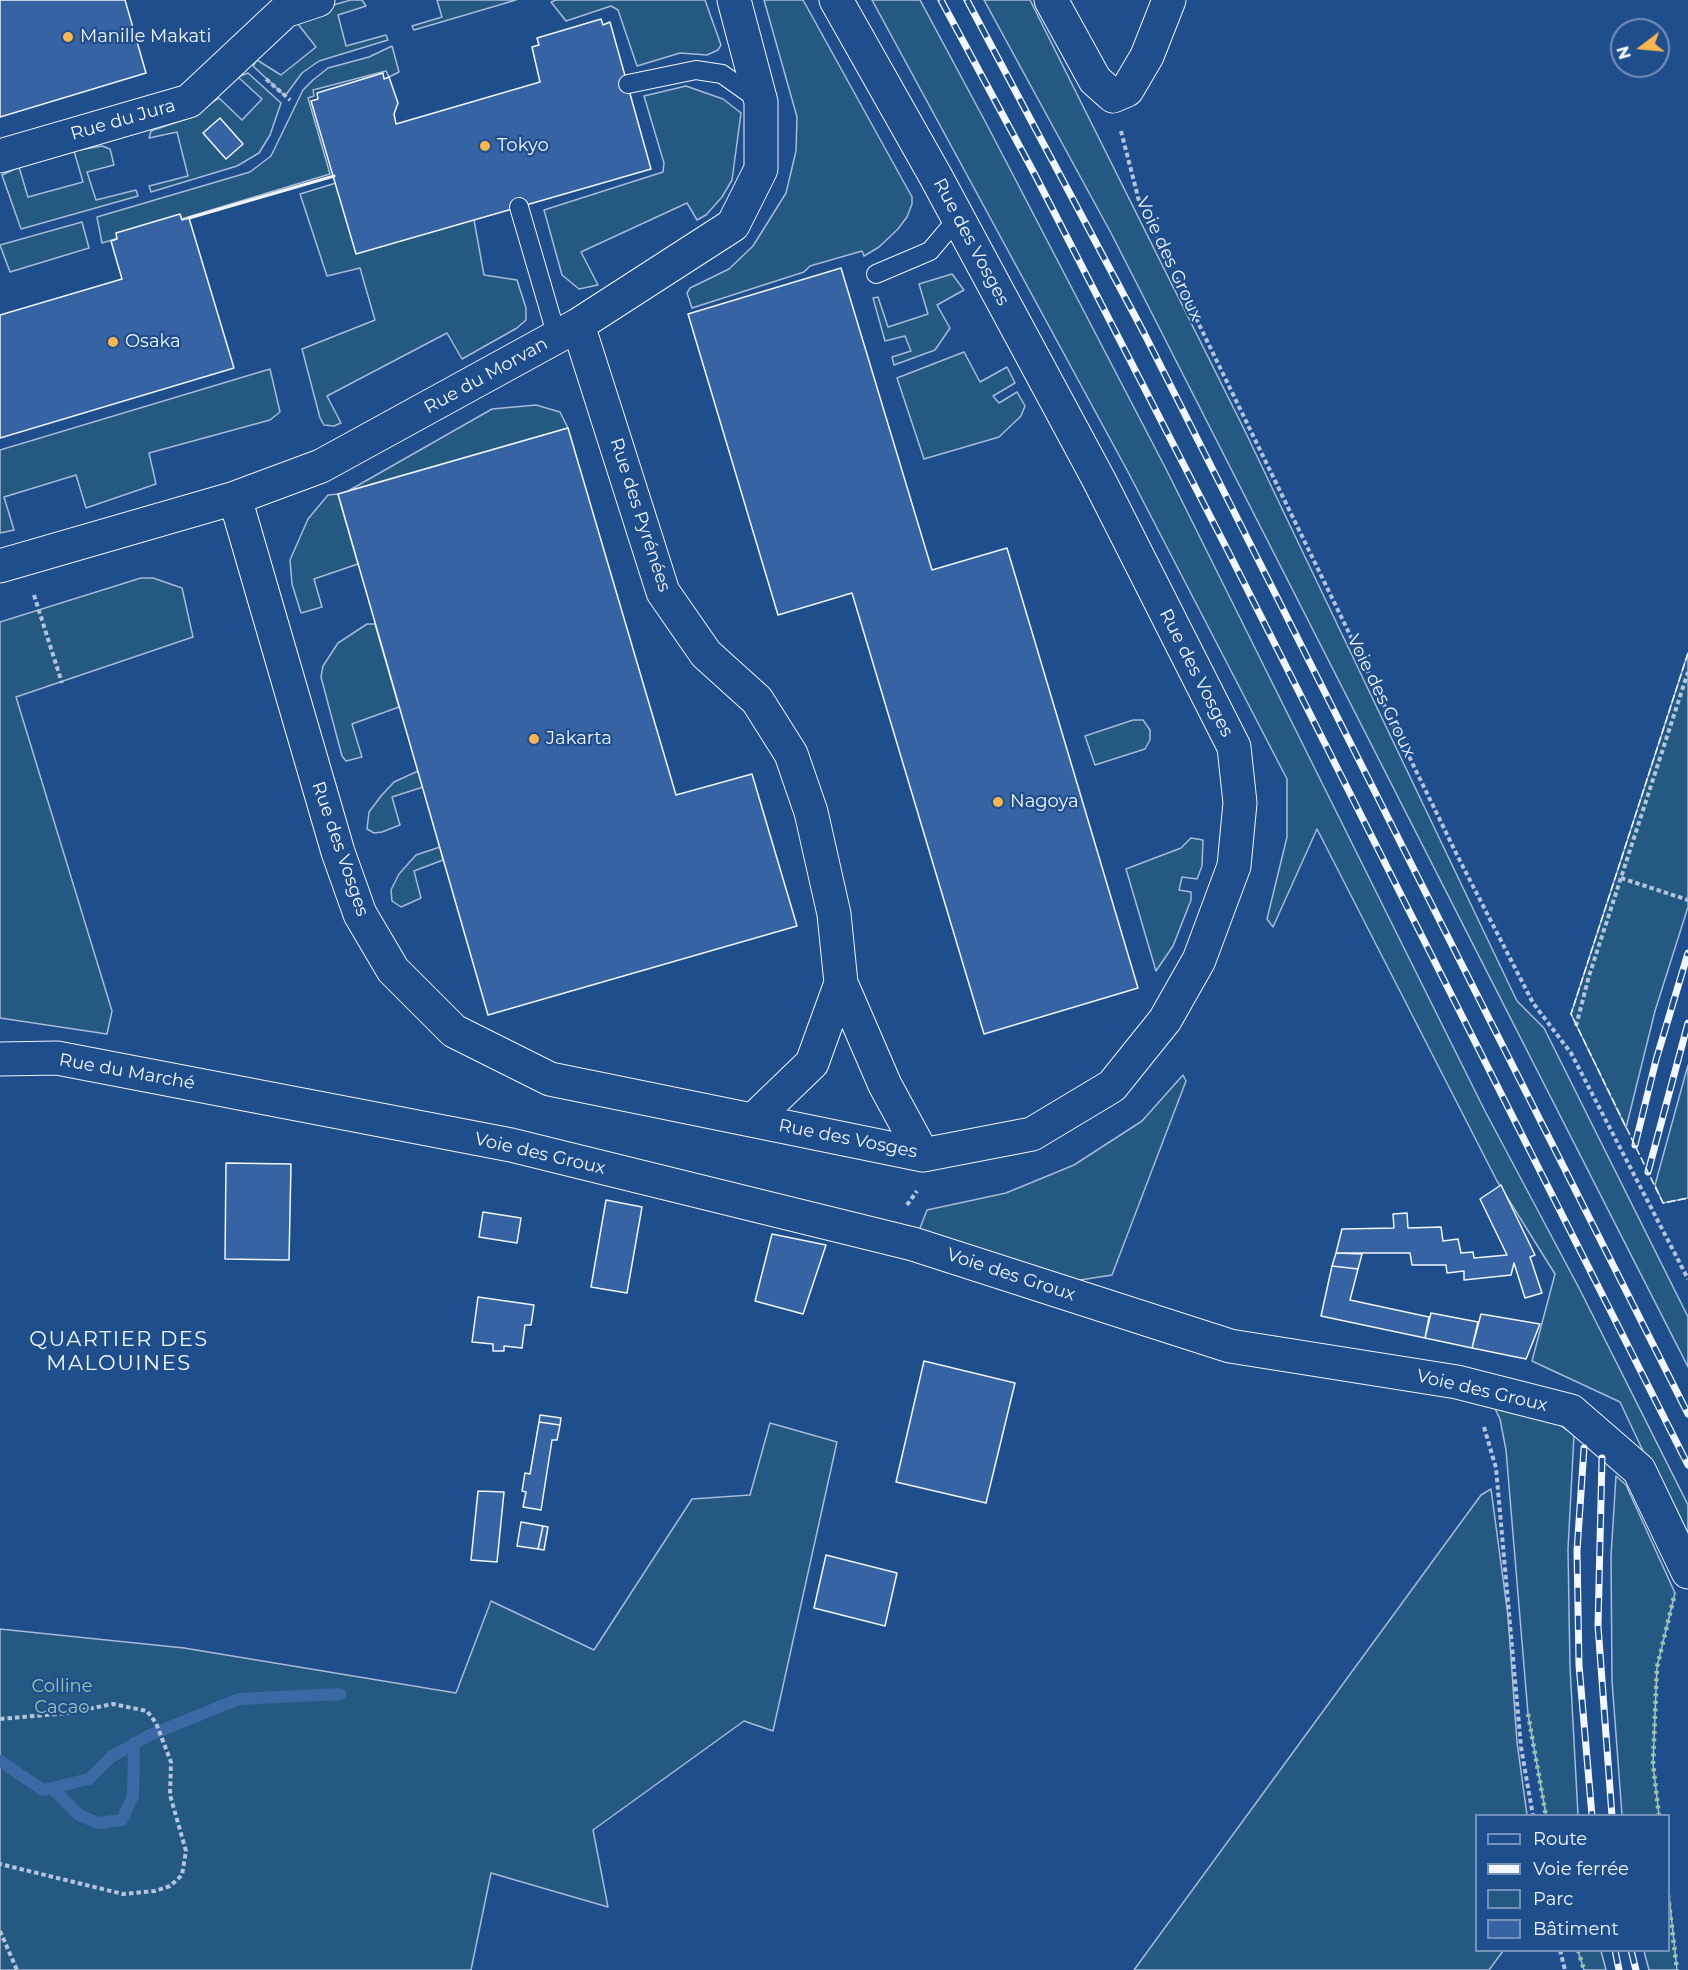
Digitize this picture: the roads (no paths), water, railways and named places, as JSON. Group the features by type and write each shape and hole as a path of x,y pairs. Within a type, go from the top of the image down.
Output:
{"street":[{"name":"Rue du Jura","path":"0,156 189,101 285,11 318,0"},
{"name":"Rue du Morvan","path":"11,563 235,498 321,466 567,331 732,225 761,169 761,102 734,0"},
{"name":"Rue des Vosges","path":"235,498 338,852 360,914 393,970 454,1031 550,1079 923,1155 1032,1134 1112,1086 1166,1020 1199,960 1234,866 1240,803 1234,747 1099,480 958,218 836,0"},
{"path":"1051,0 1095,80 1113,96 1127,90 1147,56 1168,0"},
{"name":"Rue des Pyrénées","path":"567,331 663,592 706,654 757,700 791,754 811,812 834,914 842,983 885,1085 923,1155"},
{"name":"Rue des Pyrénées","path":"753,1120 812,1063 842,983"},
{"name":"Rue du Marché","path":"0,1059 57,1058 252,1095"},
{"name":"Voie des Groux","path":"252,1095 511,1145 913,1244 1230,1346 1472,1386 1571,1411 1639,1470 1688,1572"}],"lane":[{"path":"628,84 696,70 722,74 761,102"},
{"path":"519,207 567,331"},
{"path":"876,274 930,250 958,218"}],"waterway":[{"path":"0,1761 43,1790 89,1779 111,1757 150,1735 239,1699 340,1694"},
{"path":"52,1788 79,1815 98,1823 122,1820 133,1796 134,1743"}],"railway":[{"path":"941,0 1034,173 1228,551 1688,1465"},
{"path":"967,0 1144,333 1688,1414"},
{"path":"1635,1145 1656,1060 1688,953"},
{"path":"1648,1172 1688,1023"},
{"path":"1584,1448 1577,1551 1579,1665 1592,1814"},
{"path":"1602,1458 1598,1626 1612,1814"},
{"path":"1615,1952 1619,1970"},
{"path":"1632,1952 1636,1970"}],"place":[{"name":"Manille Makati","path":"68,37"},
{"name":"Tokyo","path":"485,146"},
{"name":"Osaka","path":"113,342"},
{"name":"Jakarta","path":"534,739"},
{"name":"Nagoya","path":"998,802"}],"district":[{"name":"QUARTIER DES MALOUINES","path":"119,1352"}],"park label":[{"name":"Colline Cacao","path":"62,1697"}]}
